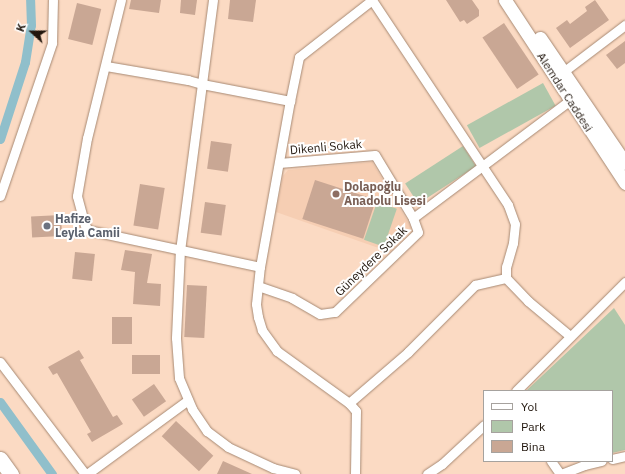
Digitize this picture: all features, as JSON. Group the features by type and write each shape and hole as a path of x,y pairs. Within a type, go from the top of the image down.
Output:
{"main road":[{"name":"Alemdar Caddesi","path":"505,0 625,183"},
{"name":"Alemdar Caddesi","path":"516,0 625,162"},
{"path":"0,459 11,474"}],"street":[{"path":"0,196 37,92 52,43 54,0"},
{"path":"120,0 106,66 87,138 77,196 85,225 88,230 260,267"},
{"path":"214,0 180,249 176,338 179,378 192,409 207,431 228,447 273,468 295,474"},
{"path":"355,474 356,411 349,403 277,351 267,339 258,318 256,304 260,267 299,58 372,0 483,165 508,205 514,224 513,243 506,267 506,278 528,301 570,336"},
{"path":"563,72 625,24"},
{"path":"106,66 188,80 290,101"},
{"name":"Güneydere Sokak","path":"258,286 292,298 320,314 335,312 418,232 413,218 570,100"},
{"name":"Dikenli Sokak","path":"279,163 375,155 413,218"},
{"path":"349,403 408,352 475,285 506,278"},
{"path":"517,390 625,282"},
{"path":"0,362 86,474 188,400"},
{"path":"427,474 442,464 483,426"},
{"path":"613,459 625,456"},
{"path":"552,462 560,474 584,465 598,462"}],"shaded area":[{"name":"Dolapoğlu Anadolu Lisesi","path":"372,162 411,227 410,232 390,252 276,212 283,176 288,170"}],"green space":[{"path":"543,83 556,106 480,148 467,125"},
{"path":"463,146 476,166 418,204 405,184"},
{"path":"377,202 397,209 384,247 364,240"},
{"path":"614,308 625,325 625,450 613,453 613,390 527,390"}],"building":[{"path":"131,0 161,0 159,13 129,9"},
{"path":"181,0 197,0 195,15 180,13"},
{"path":"230,0 256,0 253,22 228,19"},
{"path":"446,0 472,0 479,10 479,16 467,24 464,20 460,22"},
{"path":"595,0 609,20 570,48 556,28 567,20 570,24 587,11 585,7"},
{"path":"77,3 101,9 92,45 68,39"},
{"path":"504,23 539,74 517,89 482,38"},
{"path":"625,41 625,63 617,69 606,55"},
{"path":"211,141 232,144 228,172 207,169"},
{"path":"315,180 376,200 363,239 302,219"},
{"path":"140,184 165,188 158,229 133,225"},
{"path":"205,202 226,205 221,236 201,233"},
{"name":"Hafize Leyla Camii","path":"61,215 62,236 32,238 31,217"},
{"path":"125,250 152,254 147,283 161,284 160,306 133,304 135,272 121,270"},
{"path":"75,252 95,254 92,281 72,279"},
{"path":"187,285 207,286 204,338 184,337"},
{"path":"112,317 132,317 132,344 112,344"},
{"path":"79,350 84,358 80,360 113,417 117,415 123,424 92,442 87,434 91,432 57,373 53,375 48,367"},
{"path":"132,355 160,355 160,374 132,374"},
{"path":"154,384 166,401 144,417 132,399"},
{"path":"176,421 213,456 199,471 162,436"},
{"path":"223,461 252,474 217,474"}],"waterway":[{"path":"0,139 25,62 31,25 30,0"},
{"path":"0,402 52,474"}],"place":[{"name":"Dolapoğlu Anadolu Lisesi","path":"336,194"},
{"name":"Hafize Leyla Camii","path":"47,226"}]}
